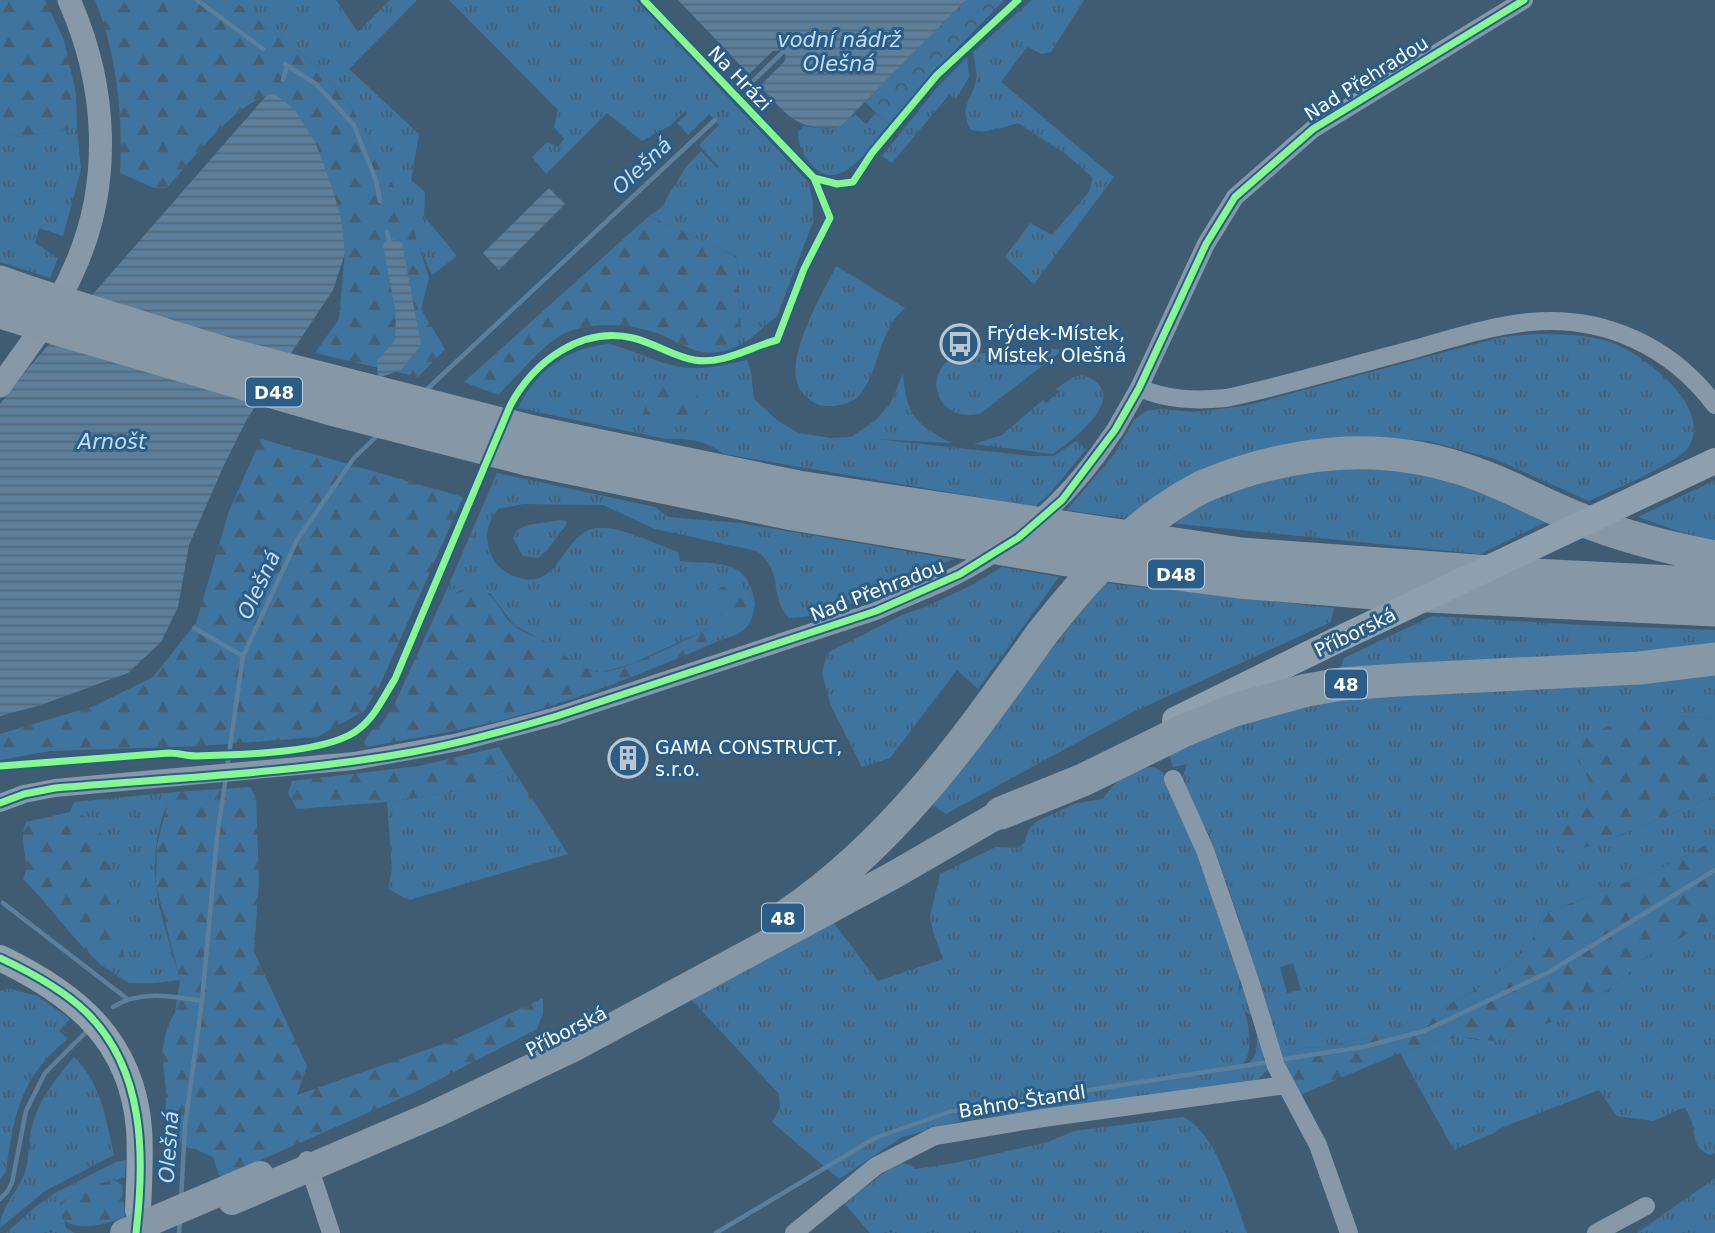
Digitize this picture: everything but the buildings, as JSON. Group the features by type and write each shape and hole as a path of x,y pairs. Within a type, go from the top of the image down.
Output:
{"highway":[{"name":"D48","path":"0,282 18,308 319,405 530,446 1241,554 1533,575 1715,584"},
{"name":"D48","path":"530,446 793,514 1074,561 1239,582 1386,594 1715,610"},
{"path":"786,916 839,878 885,834 978,722 1041,635 1093,571 1131,534 1166,507 1231,475 1286,459 1343,453 1401,455 1458,467 1485,476 1577,518 1652,542 1715,557"},
{"name":"48","path":"1000,813 1083,780 1185,730 1234,710 1307,690 1342,684 1639,668 1715,659"}],"main road":[{"name":"Příborská","path":"156,1233 308,1162 435,1114 577,1046 892,876 1000,813 1212,700 1715,461"},
{"name":"Příborská","path":"308,1162 570,1031 786,916 1000,813"},
{"path":"0,958 64,993 101,1028 124,1064 139,1127 131,1222"},
{"name":"Příborská","path":"131,1222 259,1183"}],"street":[{"path":"0,386 52,312 74,269 89,229 97,191 102,148 94,74 81,26 69,0"},
{"name":"Nad Přehradou","path":"0,803 23,794 55,788 354,761 508,731 876,611 969,570 1018,538 1062,500 1096,457 1139,388 1206,244 1235,197 1313,129 1524,0"},
{"path":"1139,388 1185,400 1226,398 1503,326 1552,321 1600,326 1648,345 1687,373 1715,405"},
{"path":"1173,779 1205,850 1274,1061 1318,1145 1349,1233"},
{"name":"Bahno-Štandl","path":"794,1233 876,1166 934,1136 1043,1118 1286,1086"},
{"path":"308,1162 331,1233"},
{"path":"1596,1233 1646,1206"}],"green space":[{"path":"0,0 45,0 64,40 76,94 77,128 20,137 0,131"},
{"path":"95,0 233,0 314,64 345,97 411,222 429,278 421,309 445,349 418,377 315,353 339,319 345,253 275,94 261,98 231,118 167,188 154,188 120,173 117,85 109,42"},
{"path":"233,0 336,0 358,32 390,0 417,0 349,69 419,134 411,180 425,192 424,216 457,256 432,275 370,140 345,97 314,64"},
{"path":"449,0 636,0 809,183 813,222 777,316 750,339 734,348 741,336 737,257 649,216 660,209 686,167 701,151 719,167 699,145 719,125 709,114 688,135 677,123 687,114 685,111 671,125 642,141 607,113 546,174 532,157 547,142 558,147 564,139 554,127 558,110"},
{"path":"966,0 1004,0 933,73 889,125 865,102"},
{"path":"1032,0 1084,0 1051,52 1042,54 1027,47 1001,82 1114,177 1034,284 1005,257 1030,223 1052,235 1089,192 1093,178 1066,154 1018,123 994,130 976,131 970,129 966,114 976,77 973,52"},
{"path":"967,57 969,77 956,99 949,95 892,163 882,156 936,89"},
{"path":"854,113 866,124 876,113 889,125 855,164 834,175 824,174 813,166 804,154 798,132 804,126 832,128"},
{"path":"77,128 81,170 63,236 39,228 35,243 58,258 50,278 0,262 0,131 20,137"},
{"path":"649,216 737,257 741,336 734,348 713,353 698,351 638,328 594,326 580,328 555,339 498,395 464,382"},
{"path":"836,266 905,308 890,327 861,393 846,404 823,406 804,395 797,383 796,368 805,331"},
{"path":"1564,334 1601,339 1639,357 1684,399 1692,416 1694,432 1688,448 1656,470 1589,501 1495,459 1429,441 1387,438 1128,519 1067,510 1115,453 1134,420 1146,411 1160,409 1193,412 1245,406 1501,337"},
{"path":"608,344 681,367 709,367 747,360 754,399 778,421 799,433 831,438 851,437 876,420 890,404 903,374 907,399 915,417 929,430 951,443 875,439 1031,456 1054,456 1076,441 1086,449 1052,491 1035,507 724,454 696,441 666,439 518,408 534,383 554,364 579,350"},
{"path":"1063,350 981,413 966,415 954,412 939,396 936,385 938,374 945,363 957,355"},
{"path":"1082,375 1097,383 1103,393 1102,404 1086,427 1053,454 974,444 1002,435 1043,400 1046,403 1059,392 1056,389 1073,377"},
{"path":"673,377 696,394 705,410 701,421 684,422 642,416 653,393"},
{"path":"261,439 463,497 380,685 364,711 317,737 201,746 50,751 0,760 0,734 94,706 153,677 196,623 229,511"},
{"path":"1323,464 1416,467 1559,516 1480,554 1169,523 1211,499"},
{"path":"497,473 655,507 668,517 739,523 953,559 848,605 826,612 789,618 779,601 771,568 757,551 655,529 603,505 523,504 498,509 488,530 490,553 505,572 526,579 539,578 549,572 574,541 584,532 596,528 615,529 648,540 678,552 680,561 729,566 746,578 755,603 747,591 730,621 738,634 714,643 716,636 708,629 631,664 600,673 579,666 551,645 514,625 490,593 461,590 449,598 443,598"},
{"path":"1715,480 1715,544 1638,517"},
{"path":"566,521 566,525 547,550 538,558 523,556 513,538 517,530 528,525"},
{"path":"1002,567 1059,577 978,689 957,670 890,758 862,767 831,706 822,673 827,653 902,615 972,585"},
{"path":"736,583 747,591 755,603 749,625 738,634 719,614 712,597 721,587"},
{"path":"1105,583 1334,608 1331,622 1131,713 946,814 933,805 1045,657"},
{"path":"477,586 490,595 517,628 547,642 578,665 598,672 621,668 708,629 716,636 714,643 672,661 609,686 522,715 366,747 364,742 372,730 381,725 395,703 443,598"},
{"path":"1432,616 1715,630 1715,642 1656,650 1340,669 1344,658"},
{"path":"1715,670 1715,719 1667,715 1583,749 1583,766 1591,785 1586,800 1556,841 1615,837 1715,796 1715,841 1653,872 1543,914 1533,939 1524,951 1483,985 1433,1014 1369,1037 1320,1048 1306,1047 1281,1056 1261,984 1209,834 1182,780 1187,764 1173,767 1168,750 1217,731 1334,698","holes":["1293,963 1301,990 1287,993 1280,967"]},
{"path":"1667,715 1715,719 1715,796 1566,854 1555,841 1586,800 1591,785 1583,766 1583,749 1579,737 1625,721"},
{"path":"499,747 511,767 462,790 387,802 297,809 288,793 292,781 419,766"},
{"path":"511,767 568,854 409,900 388,889 392,869 387,802 462,790"},
{"path":"1145,767 1154,767 1167,779 1212,884 1240,976 1238,994 1242,987 1242,977 1269,1068 1255,1082 964,1120 902,1137 839,1179 772,1122 780,1108 779,1094 686,994 829,917 878,981 943,959 930,916 940,874 996,847 1018,848 1037,821 1077,803 1103,799 1124,776","holes":["1244,1010 1253,1017 1257,1038 1256,1052 1249,1063 1242,1065 1249,1046"]},
{"path":"250,787 256,797 259,881 254,952 307,1066 297,1095 449,1042 543,998 543,1013 537,1029 413,1093 220,1178 213,1157 195,1149 165,1145 166,1091 162,1052 167,1028 175,1012 180,980 156,885 157,845 168,802 176,792"},
{"path":"176,792 164,812 156,849 155,874 160,908 180,980 129,983 101,965 116,965 70,812 74,802"},
{"path":"70,812 82,815 99,825 115,896 124,957 116,965 101,965 23,879 26,866 23,838 26,822"},
{"path":"1715,841 1715,918 1646,957 1593,1000 1558,1020 1495,1041 1462,1037 1400,1053 1300,1095 1281,1056 1306,1047 1320,1048 1369,1037 1433,1014 1483,985 1524,951 1533,939 1543,914 1653,872"},
{"path":"1715,918 1715,1153 1710,1155 1698,1146 1685,1107 1653,1121 1617,1116 1599,1090 1501,1128 1454,1150 1400,1053 1444,1040 1462,1037 1477,1040 1558,1020 1593,1000 1646,957"},
{"path":"11,989 37,996 70,1019 59,1031 68,1039 40,1067 22,1098 12,1132 6,1171 0,1180 0,992"},
{"path":"74,1057 91,1078 96,1090 114,1155 45,1191 0,1228 3,1213 26,1169 31,1131 38,1109"},
{"path":"1183,1117 1195,1125 1215,1152 1247,1233 870,1233 844,1203 898,1162 915,1169 955,1163 1048,1142 1074,1131"},
{"path":"126,1160 125,1177 76,1193 60,1203 66,1228 75,1233 6,1233 55,1193 116,1162"},
{"path":"1715,1178 1715,1233 1637,1233"},
{"path":"114,1180 122,1185 125,1217 86,1226 69,1223 57,1212 73,1194"}],"water":[{"name":"vodní nádrž Olešná","path":"678,0 966,0 841,126 814,127 786,113 760,86 784,62 786,56 782,50 773,51 749,74"},
{"name":"Arnošt","path":"275,94 295,110 316,144 331,184 341,218 345,253 333,290 247,419 224,465 189,545 178,607 161,642 128,673 41,705 0,716 0,404 24,373 267,95"},
{"path":"549,188 565,204 499,270 483,253"},
{"path":"394,239 402,243 421,345 401,370 378,378 377,361 395,340 396,314 383,246 386,241"}],"waterway":[{"path":"197,0 263,49"},
{"name":"Olešná","path":"754,80 787,48"},
{"path":"285,64 316,84 354,125 376,181 380,201"},
{"path":"283,80 287,66"},
{"name":"Olešná","path":"424,392 715,120"},
{"path":"387,232 390,245"},
{"name":"Olešná","path":"227,768 243,656 297,540 354,458 379,434"},
{"path":"194,628 243,656"},
{"name":"Olešná","path":"181,1199 185,1126 202,1001 217,837 226,777"},
{"path":"1278,1060 1363,1047 1424,1031 1549,972 1715,870"},
{"path":"3,903 126,998"},
{"path":"113,1007 145,996 202,1001"},
{"path":"0,1199 12,1183 26,1111 45,1073 85,1033"},
{"path":"716,1233 875,1138 949,1112 1269,1062"},
{"name":"Olešná","path":"179,1233 180,1219"}],"cycle path":[{"name":"Na Hrázi","path":"0,766 169,753 196,756 257,754 306,748 346,737 371,717 395,679 510,406 520,390 545,362 561,351 595,337 633,338 686,358 705,361 726,358 777,340 804,269 830,218 814,178 644,0"},
{"path":"814,178 837,184 853,182 872,153 937,75 1018,0"},
{"path":"0,803 24,794 55,788 323,765 412,752 467,740 557,716 876,611 960,574 1018,538 1062,500 1115,430 1139,388 1206,244 1235,197 1313,129 1524,0"},
{"path":"0,958 45,982 77,1004 105,1035 120,1060 130,1087 140,1144 136,1233"}],"place":[{"name":"Frýdek-Místek, Místek, Olešná","path":"960,344"},
{"name":"GAMA CONSTRUCT, s.r.o.","path":"628,758"}]}
